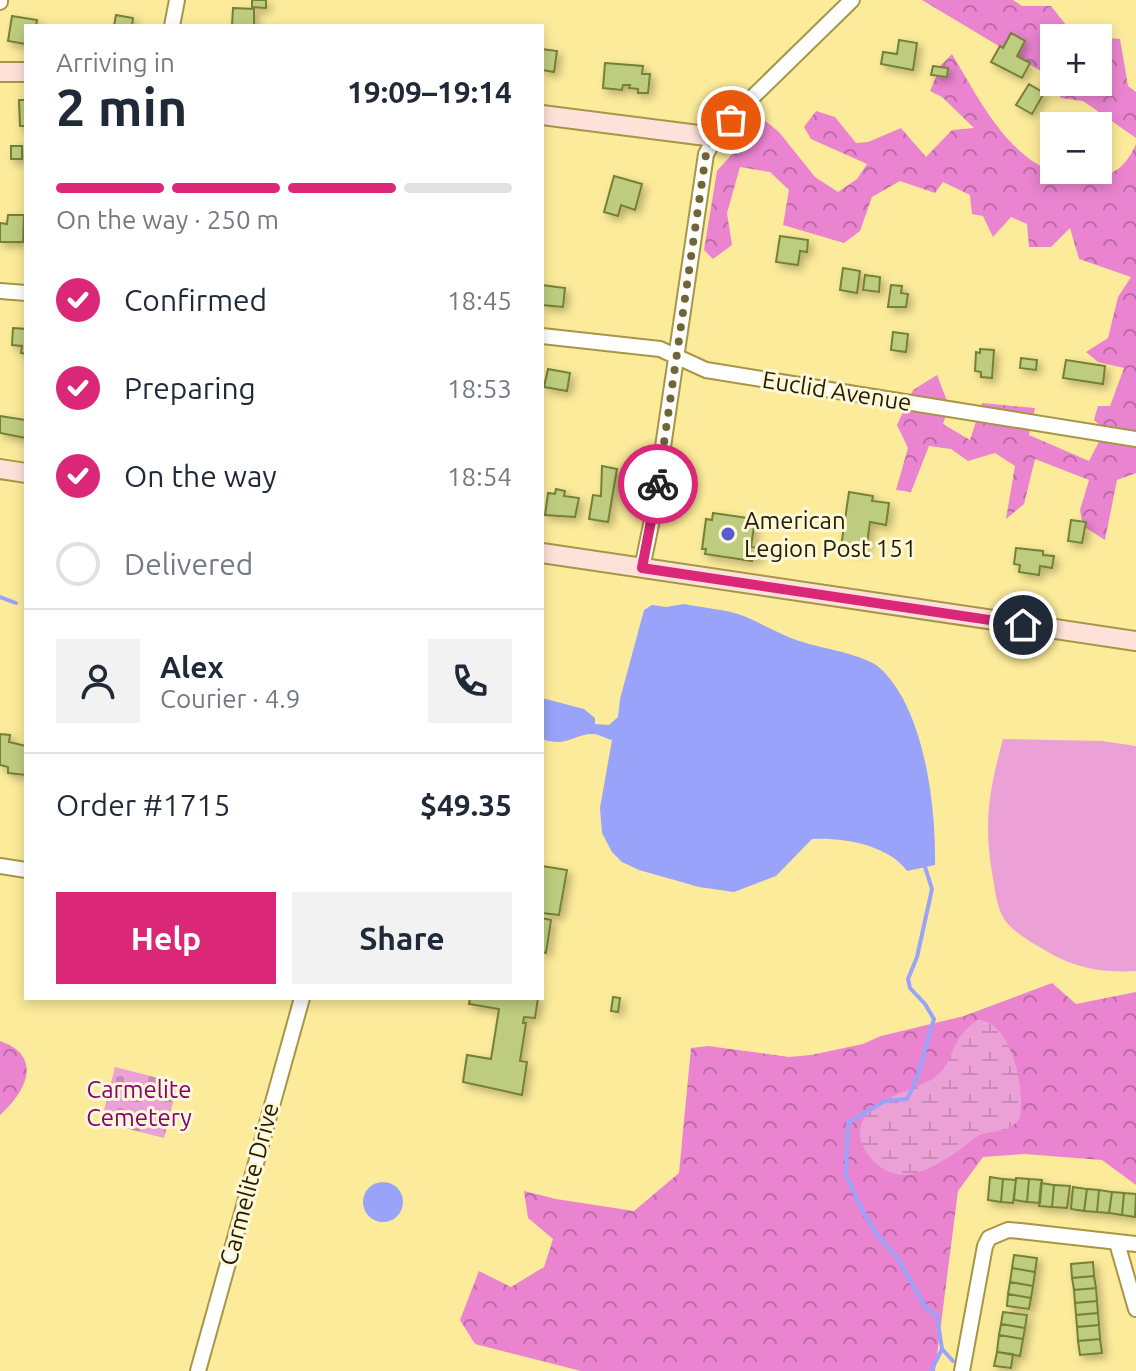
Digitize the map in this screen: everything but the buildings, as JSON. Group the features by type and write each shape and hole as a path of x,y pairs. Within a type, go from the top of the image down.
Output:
{"street":[{"path":"172,24 177,0"},
{"path":"642,568 706,154 714,137 852,0"},
{"path":"0,72 24,72"},
{"path":"544,115 714,137"},
{"path":"0,291 24,293"},
{"name":"Euclid Avenue","path":"544,336 660,349 706,370 1136,439"},
{"path":"0,469 24,473"},
{"path":"544,553 1136,641"},
{"path":"0,866 24,870"},
{"name":"Carmelite Drive","path":"198,1371 301,1000"},
{"path":"962,1371 989,1238 998,1233 1020,1231 1136,1244"},
{"path":"1117,1243 1136,1309"}],"green space":[{"path":"922,0 1013,0 1022,6 1051,6 1065,24 1040,24 1040,71"},
{"path":"1112,38 1120,39 1128,86 1136,92 1136,138 1112,121 1112,112 1099,112 1083,101 1060,96 1112,96"},
{"path":"952,54 1006,137 1040,165 1040,184 1112,184 1112,172 1124,164 1136,144 1136,473 1117,480 1105,540 1083,526 1080,510 1089,480 1035,459 1024,504 1006,519 1015,466 995,453 968,461 951,449 929,446 911,492 896,490 908,448 897,425 913,390 937,375 949,406 943,424 970,440 982,403 1035,408 1029,435 1089,461 1105,430 1094,420 1098,406 1110,406 1124,368 1098,362 1086,352 1108,338 1118,297 1131,277 1079,259 1070,228 1051,247 1029,247 1027,224 1011,217 993,237 983,216 972,214 970,195 943,182 935,193 900,181 872,197 860,231 844,243 783,225 789,190 770,172 740,167 727,213 732,245 713,259 704,250 717,171 763,119 779,132 815,177 838,192 857,179 867,164 811,139 804,127 816,111 835,117 856,143 868,142 901,128 926,157 952,130 974,128 942,97 930,91 941,65"},
{"path":"1003,739 1102,741 1136,746 1136,971 1099,970 1065,961 1027,940 1004,919 998,905 988,840 991,791"},
{"path":"1052,983 1076,1004 1136,992 1136,1185 1102,1160 1024,1154 983,1157 958,1191 935,1371 581,1371 475,1344 460,1320 479,1271 511,1287 544,1267 553,1239 528,1218 524,1191 634,1211 679,1173 691,1048 708,1046 789,1057 811,1055 964,1016"},
{"path":"977,1020 989,1023 1008,1044 1021,1093 1019,1120 1004,1130 977,1137 922,1171 900,1175 879,1166 869,1156 861,1140 862,1122 868,1113 884,1100 939,1074 962,1034"},
{"path":"0,1041 22,1056 26,1075 17,1096 0,1115"},
{"name":"Carmelite Cemetery","path":"115,1067 178,1083 164,1138 101,1122"}],"water":[{"path":"684,604 737,614 790,638 856,656 881,669 896,687 918,734 930,789 935,865 907,871 889,855 864,844 812,839 776,876 734,892 699,887 622,862 612,852 602,833 600,808 612,740 593,734 558,742 544,739 544,699 584,709 595,718 595,724 609,725 618,717 644,610 652,605 666,607"},
{"path":"383,1182 397,1188 403,1202 397,1216 383,1222 369,1216 363,1202 369,1188"}],"waterway":[{"path":"0,597 16,603"},
{"path":"925,867 932,889 917,957 908,979 910,988 934,1019 907,1099 885,1101 848,1123 846,1175 878,1236 897,1257 926,1308 937,1316 942,1349 953,1361"},
{"path":"931,1371 942,1349"}],"way so far":[{"path":"658,484 706,154 714,137 731,120"}],"place":[{"name":"American Legion Post 151","path":"728,534"}],"route":[{"path":"658,484 642,568 1023,625"}]}
